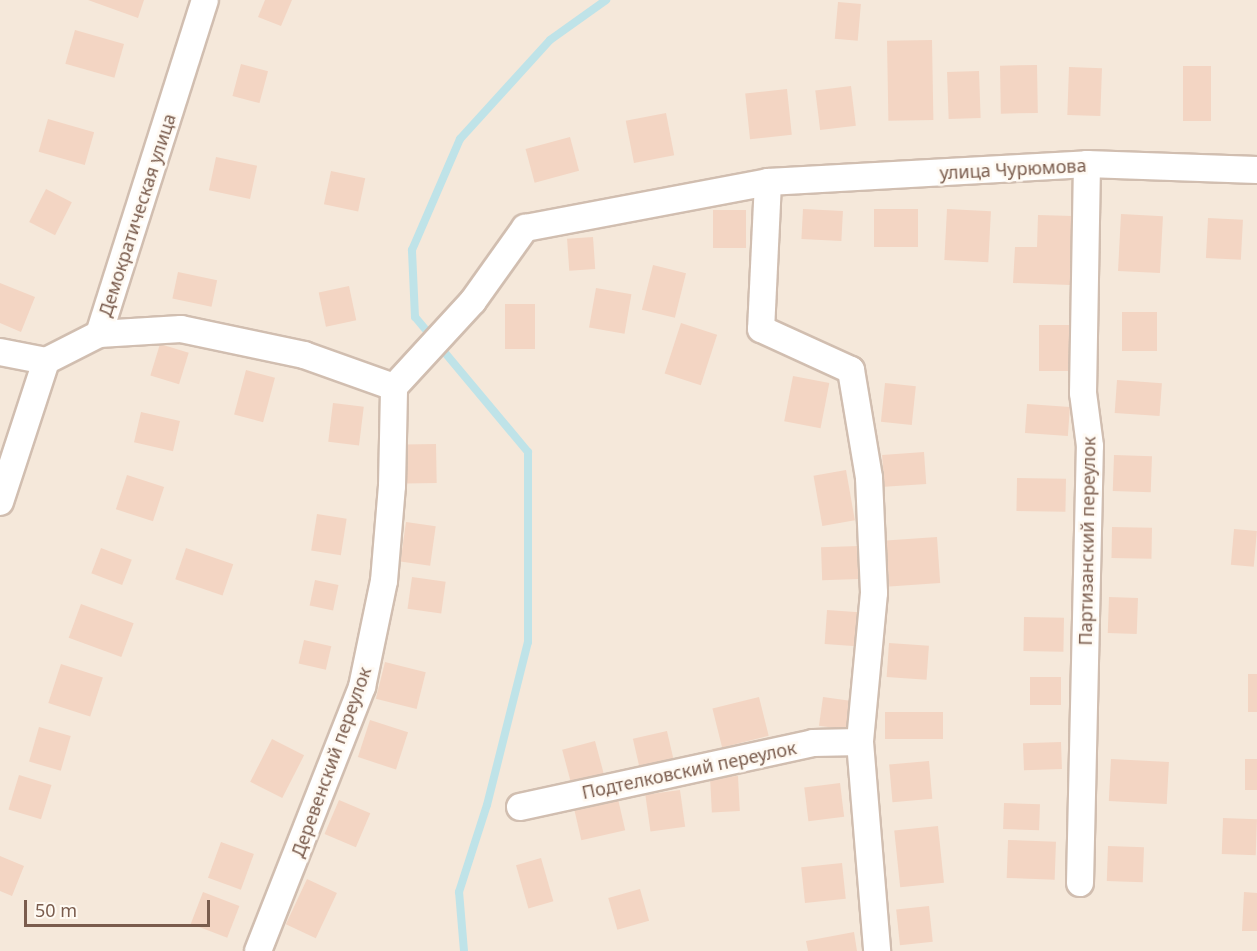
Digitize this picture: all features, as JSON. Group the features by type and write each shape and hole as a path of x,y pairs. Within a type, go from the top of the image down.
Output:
{"street":[{"name":"Демократическая улица","path":"45,361 99,334 205,0"},
{"name":"улица Чурюмова","path":"394,387 473,301 525,228 768,182 1087,164 1257,170"},
{"name":"Партизанский переулок","path":"1080,883 1090,446 1083,393 1087,164"},
{"path":"768,182 761,329 851,370 869,478 874,593 860,742 877,951"},
{"path":"99,334 181,329 304,356 394,387"},
{"path":"0,352 45,361 0,502"},
{"name":"Деревенский переулок","path":"258,951 362,687 384,581 392,486 394,387"},
{"name":"Подтелковский переулок","path":"520,807 813,743 860,742"}],"shaded area":[{"path":"0,0 1257,0 1257,951 0,951"}],"building":[{"path":"88,0 144,0 138,18"},
{"path":"265,0 292,0 281,26 258,17"},
{"path":"838,2 861,4 858,41 835,39"},
{"path":"75,30 124,44 114,78 65,64"},
{"path":"932,40 933,120 888,121 887,41"},
{"path":"241,64 268,71 260,103 232,96"},
{"path":"1037,65 1038,113 1001,114 1000,66"},
{"path":"1183,66 1211,66 1211,121 1183,121"},
{"path":"1069,67 1102,68 1100,116 1067,115"},
{"path":"979,71 981,118 949,119 947,72"},
{"path":"851,86 856,126 820,130 815,90"},
{"path":"787,89 792,135 750,139 745,93"},
{"path":"666,113 674,155 634,163 626,121"},
{"path":"48,119 94,132 85,165 39,152"},
{"path":"570,137 579,171 535,183 526,149"},
{"path":"216,157 257,166 250,199 209,190"},
{"path":"331,171 365,178 358,212 324,204"},
{"path":"46,189 72,202 55,235 29,222"},
{"path":"803,209 843,211 841,241 801,239"},
{"path":"874,209 918,209 918,247 874,247"},
{"path":"947,209 991,211 988,262 944,260"},
{"path":"713,210 746,210 746,248 713,248"},
{"path":"1121,214 1163,216 1160,273 1118,271"},
{"path":"1038,215 1073,216 1070,285 1013,283 1015,247 1037,247"},
{"path":"1208,218 1243,220 1241,260 1206,258"},
{"path":"593,237 595,269 569,271 567,239"},
{"path":"653,265 686,273 675,318 642,310"},
{"path":"178,272 217,280 212,307 172,298"},
{"path":"0,283 35,297 21,332 0,323"},
{"path":"349,286 356,320 326,327 319,292"},
{"path":"596,288 631,294 625,334 589,327"},
{"path":"505,304 535,304 535,349 505,349"},
{"path":"1122,312 1157,312 1157,351 1122,351"},
{"path":"681,323 717,335 701,385 665,373"},
{"path":"1039,325 1069,325 1069,371 1039,371"},
{"path":"160,344 189,353 179,384 150,376"},
{"path":"246,370 275,378 263,422 234,414"},
{"path":"793,376 829,383 821,428 784,421"},
{"path":"1117,380 1162,383 1160,416 1115,413"},
{"path":"885,383 916,386 912,425 881,422"},
{"path":"333,403 364,407 359,445 328,442"},
{"path":"1027,404 1070,407 1068,436 1025,433"},
{"path":"141,412 180,421 173,451 134,442"},
{"path":"436,444 437,483 405,484 404,445"},
{"path":"924,452 926,484 884,487 882,455"},
{"path":"1114,455 1152,456 1151,492 1113,491"},
{"path":"846,470 855,520 822,526 814,476"},
{"path":"127,475 164,487 153,521 116,509"},
{"path":"1017,478 1066,479 1065,512 1016,511"},
{"path":"317,514 347,519 341,555 311,551"},
{"path":"406,522 436,526 430,566 400,562"},
{"path":"1112,527 1152,528 1151,559 1111,558"},
{"path":"1234,529 1257,531 1254,567 1231,565"},
{"path":"937,537 940,583 889,586 886,541"},
{"path":"858,546 859,579 822,580 821,547"},
{"path":"101,548 132,560 122,585 91,573"},
{"path":"186,548 233,564 223,595 175,579"},
{"path":"412,577 446,582 441,613 408,609"},
{"path":"315,580 338,585 333,610 310,605"},
{"path":"1109,597 1138,598 1137,634 1108,633"},
{"path":"81,604 134,623 121,657 69,638"},
{"path":"827,610 859,612 857,646 825,644"},
{"path":"1024,617 1064,618 1063,652 1023,651"},
{"path":"304,640 331,646 326,670 299,663"},
{"path":"889,643 929,646 927,680 887,677"},
{"path":"385,662 426,672 417,709 376,699"},
{"path":"61,664 103,678 90,717 48,703"},
{"path":"1248,674 1257,674 1257,712 1248,712"},
{"path":"1030,677 1061,677 1061,705 1030,705"},
{"path":"759,697 769,736 722,747 712,709"},
{"path":"823,697 852,701 848,730 819,726"},
{"path":"885,712 943,712 943,739 885,739"},
{"path":"370,720 408,732 396,769 358,757"},
{"path":"39,727 71,736 61,771 29,762"},
{"path":"667,731 674,761 640,769 633,739"},
{"path":"272,739 304,755 282,798 250,782"},
{"path":"595,741 605,779 572,787 562,750"},
{"path":"1061,742 1062,769 1024,770 1023,743"},
{"path":"1111,759 1169,762 1167,804 1109,801"},
{"path":"1245,759 1257,759 1257,790 1245,790"},
{"path":"929,761 932,799 892,802 889,764"},
{"path":"19,775 52,785 41,819 8,809"},
{"path":"738,776 740,811 712,812 710,777"},
{"path":"840,783 844,817 808,821 804,787"},
{"path":"680,790 685,827 650,832 645,795"},
{"path":"618,799 625,830 581,840 574,809"},
{"path":"339,800 370,813 356,847 325,834"},
{"path":"1004,803 1040,804 1039,830 1003,829"},
{"path":"1223,818 1257,819 1256,855 1222,854"},
{"path":"938,826 944,883 900,887 894,831"},
{"path":"1008,840 1056,842 1055,880 1007,878"},
{"path":"221,842 254,854 241,890 208,878"},
{"path":"1108,846 1144,847 1143,882 1107,881"},
{"path":"0,856 24,866 12,896 0,891"},
{"path":"541,858 553,901 528,908 516,865"},
{"path":"842,863 846,899 805,903 801,867"},
{"path":"307,879 337,893 316,938 286,924"},
{"path":"640,889 649,921 617,930 608,898"},
{"path":"203,892 239,906 227,938 191,924"},
{"path":"1244,892 1257,893 1257,931 1242,931"},
{"path":"929,906 933,942 900,945 896,909"},
{"path":"854,932 857,951 808,951 806,941"}],"waterway":[{"path":"464,951 459,892 487,805 528,642 528,452 415,317 412,250 460,139 550,40 606,0"}]}
